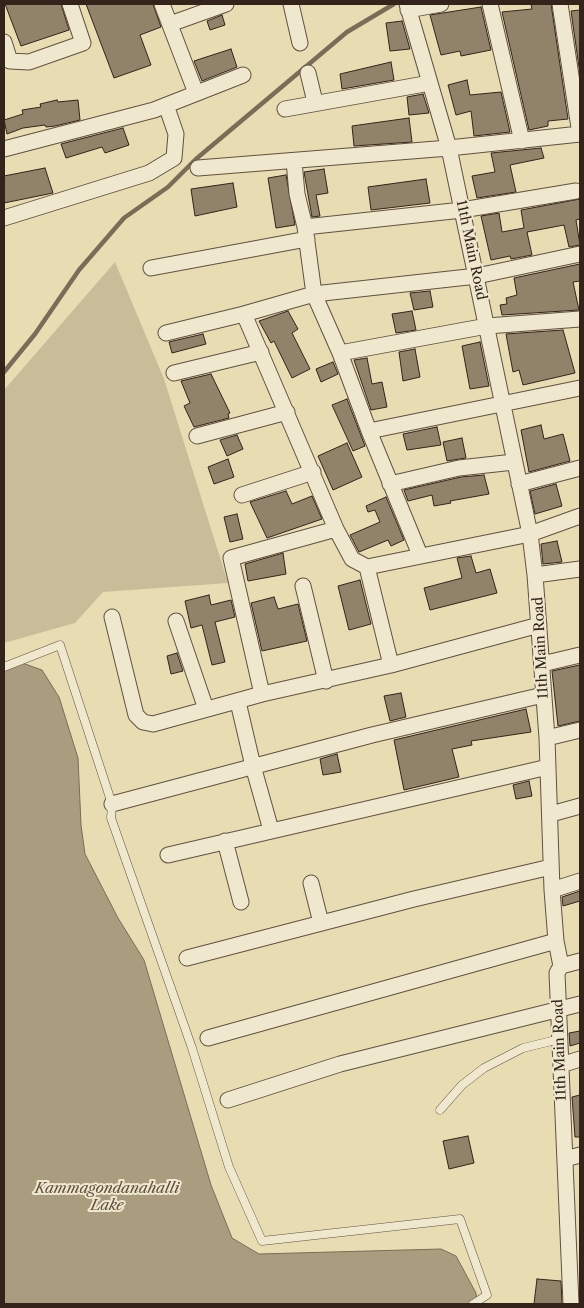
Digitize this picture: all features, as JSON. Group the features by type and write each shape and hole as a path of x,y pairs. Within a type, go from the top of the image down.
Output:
{"street":[{"path":"4,42 7,62 29,62 83,43 70,4"},
{"path":"162,4 196,93"},
{"path":"170,24 226,4"},
{"path":"291,4 300,43"},
{"path":"408,7 441,4"},
{"path":"490,4 522,140"},
{"path":"198,168 449,148 580,134 560,4"},
{"name":"11th Main Road","path":"408,7 449,148 530,534 536,575 551,814 552,890 556,941 561,966 557,973 565,1159 574,1238 571,1304"},
{"path":"308,73 315,102"},
{"path":"4,149 166,105 243,75"},
{"path":"285,109 315,102 430,83"},
{"path":"4,218 149,173 174,158 176,134 166,105"},
{"path":"294,161 297,194 306,233 314,294 340,353 390,484 420,554"},
{"path":"151,268 306,233 576,191"},
{"path":"166,333 244,314 314,294 476,276 580,254"},
{"path":"244,314 336,529 352,559 367,566 420,554 530,534 580,516"},
{"path":"340,353 487,326 580,319"},
{"path":"174,373 261,352"},
{"path":"369,431 503,402 580,388"},
{"path":"197,436 287,412"},
{"path":"390,484 458,468 514,462"},
{"path":"519,484 580,468"},
{"path":"242,494 313,472"},
{"path":"262,694 231,558 336,529"},
{"path":"367,566 391,665"},
{"path":"536,575 580,569"},
{"path":"302,586 326,681"},
{"path":"112,617 136,714 143,722 153,724 262,694 391,665 538,625"},
{"path":"176,621 206,709"},
{"path":"542,664 580,655"},
{"path":"112,804 253,766 543,695"},
{"path":"238,702 271,830"},
{"path":"547,738 580,730"},
{"path":"168,855 548,767"},
{"path":"551,814 580,806"},
{"path":"225,841 242,902"},
{"path":"187,958 414,899 551,867"},
{"path":"552,890 580,881"},
{"path":"310,883 321,923"},
{"path":"208,1038 556,941"},
{"path":"561,966 580,961"},
{"path":"228,1100 340,1064 580,1004"},
{"path":"561,1065 580,1059"},
{"path":"565,1159 580,1155"}],"lane":[{"path":"4,667 60,645 112,804 111,818 192,1048 229,1167 262,1241 460,1219 487,1295 473,1304"},
{"path":"440,1110 462,1085 484,1068 523,1048 560,1039"}],"shaded area":[{"path":"115,262 164,379 228,583 103,592 75,623 4,643 4,390"}],"water":[{"name":"Kammagondanahalli Lake","path":"22,663 42,670 59,697 78,758 81,825 85,854 118,918 144,960 211,1185 232,1238 259,1254 441,1249 456,1256 476,1293 477,1304 4,1304 4,667"}],"building":[{"path":"5,4 61,4 69,30 21,46"},
{"path":"86,4 153,4 161,27 140,35 151,65 114,78"},
{"path":"531,4 551,4 568,119 548,121 548,126 529,130 502,12 532,9"},
{"path":"481,7 491,50 461,56 460,51 441,55 430,15"},
{"path":"580,10 580,74 571,11"},
{"path":"222,15 225,25 210,30 207,21"},
{"path":"402,21 410,49 390,51 386,23"},
{"path":"231,49 237,67 202,81 194,61"},
{"path":"391,62 394,80 342,89 340,74"},
{"path":"467,80 470,95 501,92 510,132 474,136 471,111 456,115 448,85"},
{"path":"423,94 429,113 409,115 407,97"},
{"path":"57,100 58,102 78,100 80,120 55,126 46,127 45,125 23,128 7,134 4,120 23,114 22,110 41,107 40,104"},
{"path":"409,118 412,142 354,146 352,126"},
{"path":"123,128 129,145 105,153 102,147 66,158 61,144"},
{"path":"541,148 544,158 510,165 516,192 477,198 472,176 495,172 491,153"},
{"path":"45,168 53,193 4,203 4,176"},
{"path":"324,169 328,193 316,195 320,216 312,217 304,172"},
{"path":"286,175 295,225 276,228 268,178"},
{"path":"426,179 430,203 371,210 368,187"},
{"path":"233,183 237,207 195,216 191,189"},
{"path":"580,199 580,219 576,220 580,245 569,247 564,225 527,232 532,255 511,259 510,256 491,260 481,216 499,213 502,232 524,228 521,210"},
{"path":"580,264 580,281 573,282 579,310 502,315 500,305 507,304 506,298 517,295 514,278"},
{"path":"430,291 433,307 414,310 410,293"},
{"path":"288,311 298,329 292,333 310,369 292,378 274,341 271,343 259,321"},
{"path":"412,311 416,330 396,333 392,314"},
{"path":"563,330 575,373 523,385 519,370 513,372 506,334"},
{"path":"203,334 206,344 172,353 169,342"},
{"path":"480,342 489,386 470,389 462,346"},
{"path":"415,349 420,377 403,381 399,352"},
{"path":"367,358 372,384 382,382 387,407 371,410 354,360"},
{"path":"333,362 338,374 321,382 316,369"},
{"path":"211,374 230,413 228,414 229,418 194,427 184,406 190,403 181,381"},
{"path":"347,399 365,446 353,451 332,405"},
{"path":"541,425 544,439 563,434 570,461 529,472 521,430"},
{"path":"437,427 441,445 407,450 403,434"},
{"path":"237,435 243,449 227,456 220,440"},
{"path":"462,438 466,458 447,461 443,442"},
{"path":"347,443 362,477 333,490 318,456"},
{"path":"228,459 234,477 214,484 208,467"},
{"path":"484,475 489,494 450,501 451,503 434,506 432,495 408,501 404,490 461,477"},
{"path":"556,484 562,506 535,514 530,491"},
{"path":"286,491 292,504 312,496 322,519 267,538 250,502"},
{"path":"386,497 404,540 391,546 388,540 359,552 350,535 380,522 375,510 368,512 366,506"},
{"path":"237,514 243,539 230,542 224,517"},
{"path":"557,541 562,562 543,564 541,544"},
{"path":"283,553 286,574 248,581 245,564"},
{"path":"471,556 476,573 490,569 497,593 430,610 424,588 462,578 457,558"},
{"path":"360,580 371,624 349,630 338,586"},
{"path":"209,595 211,605 231,600 235,617 215,622 225,662 212,665 202,625 191,628 185,601"},
{"path":"274,597 278,609 298,604 307,641 262,651 251,603"},
{"path":"177,653 183,671 171,674 167,656"},
{"path":"580,665 580,721 558,726 552,671"},
{"path":"401,693 406,717 390,721 384,696"},
{"path":"526,709 531,732 471,741 472,745 452,749 459,777 404,790 394,740"},
{"path":"337,754 341,772 323,775 320,759"},
{"path":"529,781 532,796 516,799 513,785"},
{"path":"580,891 580,901 563,906 562,897"},
{"path":"580,1031 580,1043 570,1046 569,1033"},
{"path":"580,1095 580,1137 575,1137 572,1097"},
{"path":"468,1136 474,1163 449,1169 443,1141"},
{"path":"537,1279 561,1281 562,1304 534,1304"}],"waterway":[{"path":"4,372 35,334 79,270 124,218 168,187 196,159 347,32 394,4"}]}
